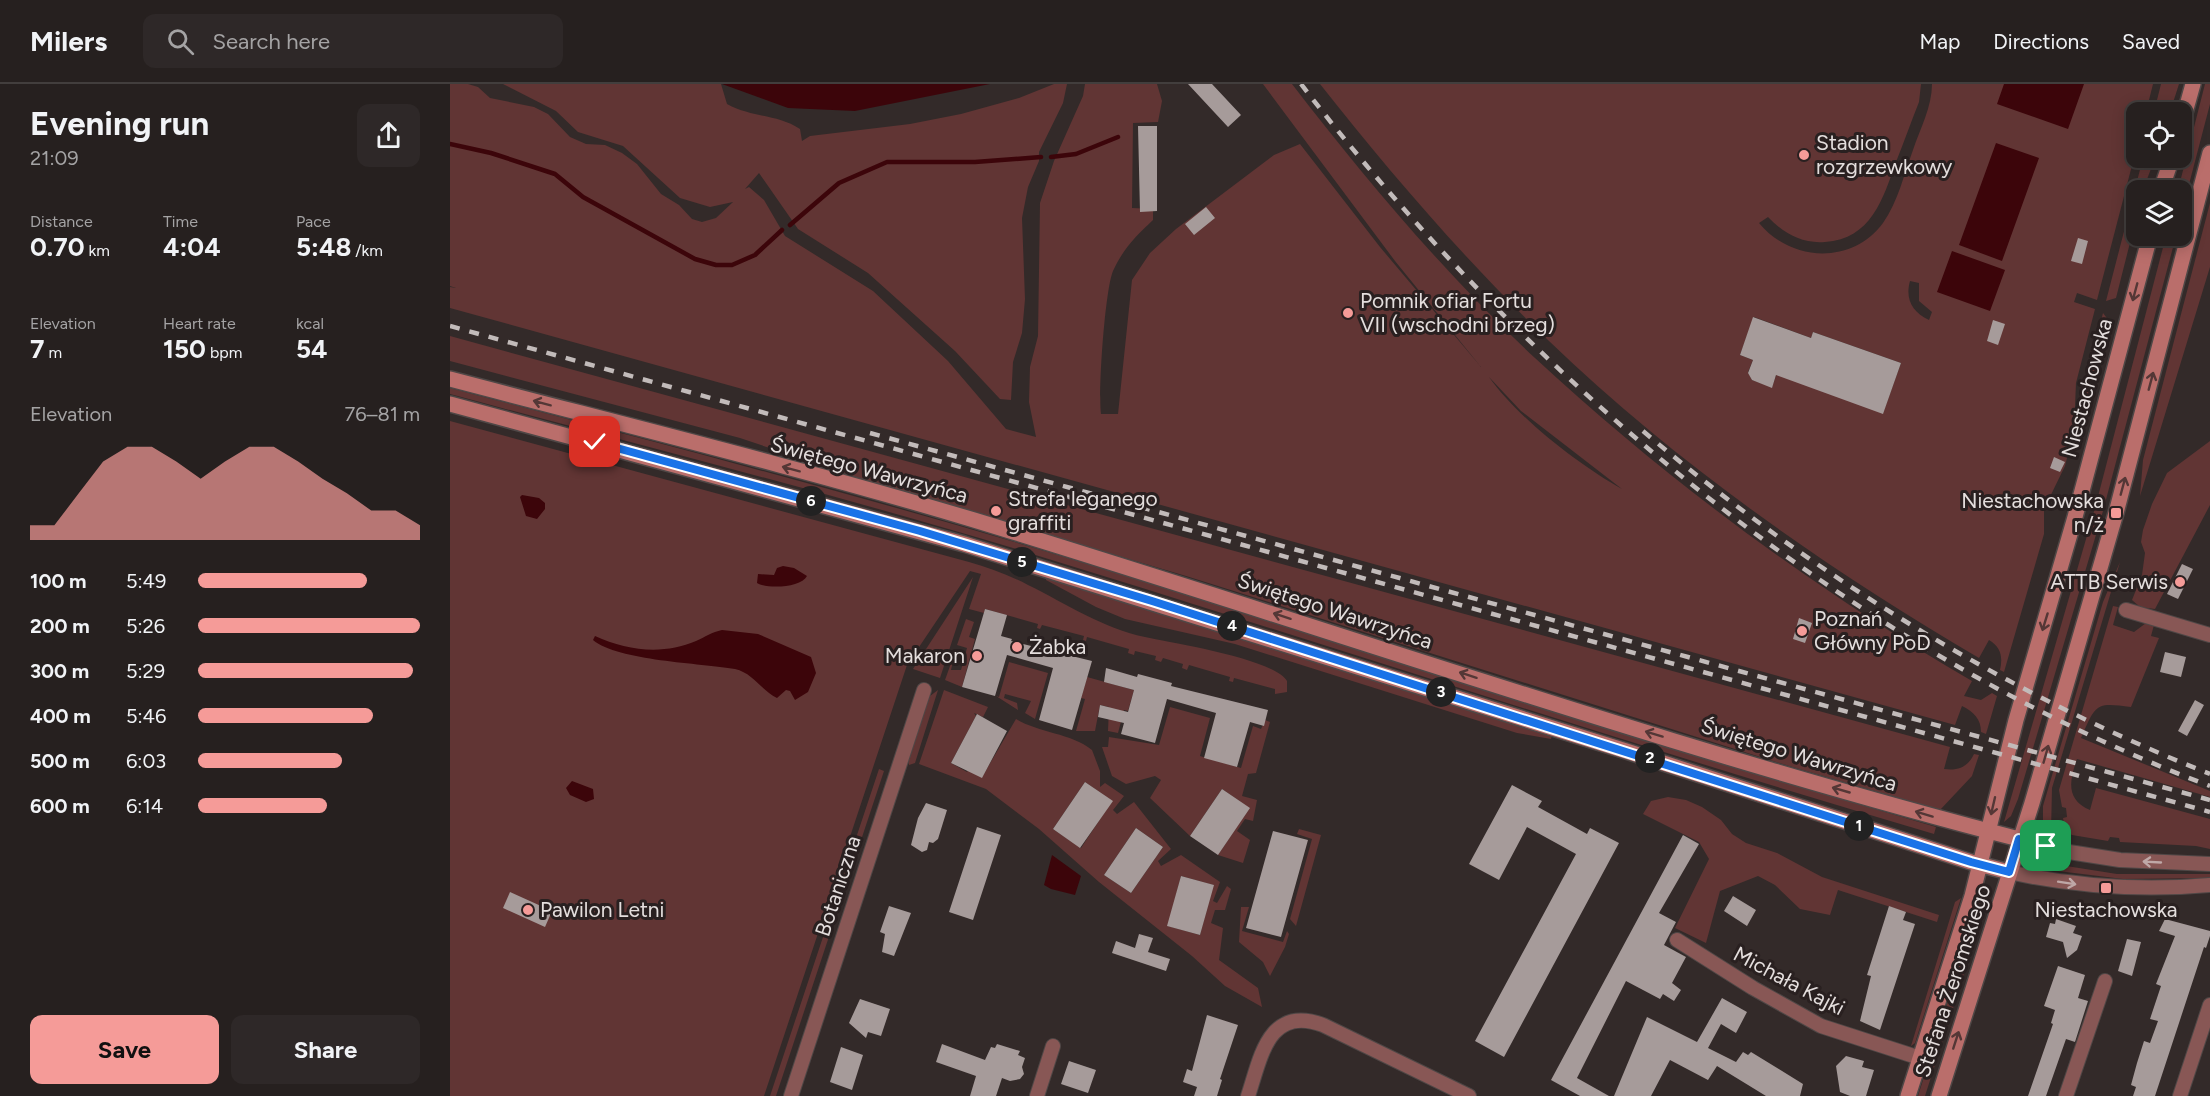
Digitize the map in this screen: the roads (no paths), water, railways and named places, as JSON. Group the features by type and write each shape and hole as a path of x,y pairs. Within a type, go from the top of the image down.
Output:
{"main road":[{"path":"2188,102 2193,84"},
{"name":"Stefana Żeromskiego","path":"1939,1096 2029,810 2116,513 2210,153"},
{"name":"Niestachowska","path":"1971,899 2016,720 2072,527 2147,246"},
{"name":"Świętego Wawrzyńca","path":"450,379 969,519 1723,755 2019,839"},
{"path":"450,404 972,546 1626,751 1979,865 2009,872"},
{"name":"Stefana Żeromskiego","path":"1908,1096 1971,899"}],"street":[{"path":"2126,610 2210,635"},
{"name":"Botaniczna","path":"791,1096 924,690"},
{"name":"Świętego Wawrzyńca","path":"2019,839 2068,852 2120,860 2210,864"},
{"path":"2009,872 2106,888 2160,889 2210,885"},
{"name":"Michała Kajki","path":"1677,940 1753,988 1821,1026 1920,1058"},
{"path":"2066,1096 2105,981"},
{"path":"2180,1096 2210,1005"},
{"path":"1248,1096 1269,1039 1274,1031 1294,1021 1323,1025 1469,1096"},
{"path":"1037,1096 1053,1046"}],"waterway":[{"path":"1051,157 1076,154 1118,137"},
{"path":"450,144 491,153 555,174 583,197 695,259 716,265 732,265 755,255 782,230"},
{"path":"790,225 839,183 887,162 975,162 1041,157"}],"railway":[{"path":"1301,84 1392,195 1491,302 1596,403 1708,498 1826,584 1950,662 2078,729 2210,786"},
{"path":"450,326 2210,812"},
{"path":"1643,431 1774,534 1913,626 2058,706 2133,742 2210,774"},
{"path":"870,433 2210,800"}],"place":[{"name":"Stadion rozgrzewkowy","path":"1804,155"},
{"name":"Pomnik ofiar Fortu VII (wschodni brzeg)","path":"1348,313"},
{"name":"Strefa leganego graffiti","path":"996,511"},
{"name":"Niestachowska n/ż","path":"2116,513"},
{"name":"ATTB Serwis","path":"2180,582"},
{"name":"Poznań Główny PoD","path":"1802,631"},
{"name":"Żabka","path":"1017,647"},
{"name":"Makaron","path":"977,656"},
{"name":"Niestachowska","path":"2106,888"},
{"name":"Pawilon Letni","path":"528,910"}]}
